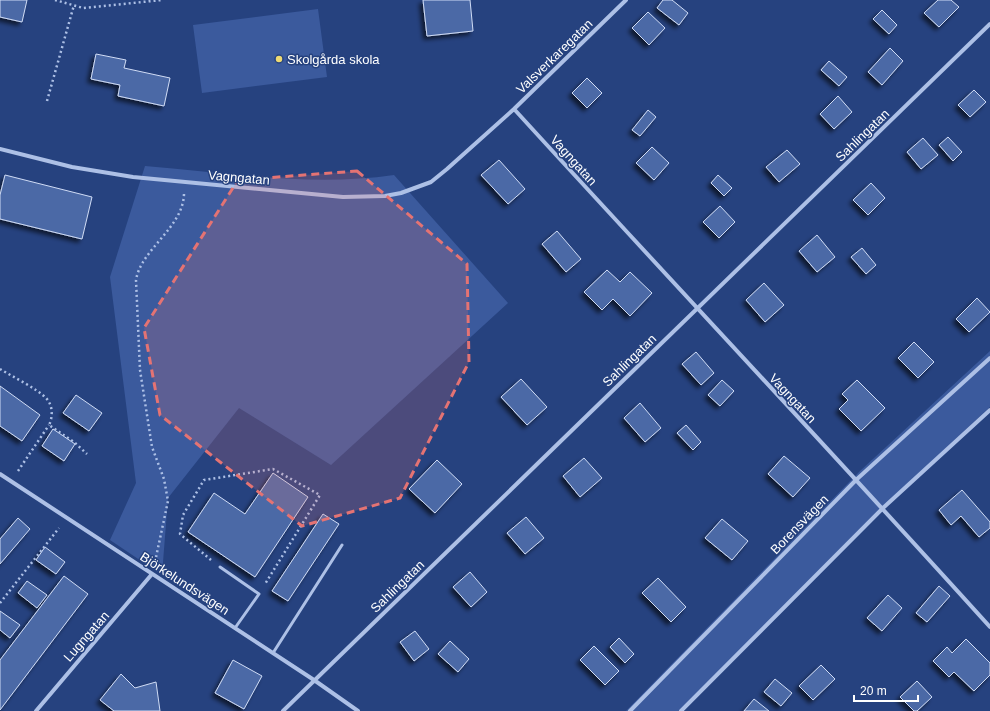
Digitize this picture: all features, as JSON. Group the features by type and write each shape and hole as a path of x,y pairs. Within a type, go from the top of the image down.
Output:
{"street":[{"name":"Valsverkaregatan","path":"514,109 626,0"},
{"name":"Sahlingatan","path":"282,711 990,24"},
{"name":"Vagngatan","path":"0,149 98,172 343,197 385,196 431,182 514,109 696,309 883,508 990,626"},
{"name":"Borensvägen","path":"630,711 856,480 990,358"},
{"path":"682,711 883,508 990,410"},
{"name":"Björkelundsvägen","path":"0,474 314,680 358,711"},
{"name":"Lugngatan","path":"36,711 152,574"}],"lane":[{"path":"273,653 342,545"},
{"path":"220,567 259,594 235,628"}],"path":[{"path":"55,0 83,8 162,0"},
{"path":"47,101 74,5"},
{"path":"152,574 168,501 164,479 152,447 142,378 136,280 139,268 177,217 184,199 185,182"},
{"path":"0,368 47,398 52,410 52,418 49,425 11,481"},
{"path":"49,425 74,442 87,454"},
{"path":"220,567 180,534 183,515 204,480 273,469 320,495 259,594"},
{"path":"0,603 67,518"}],"highlighted area":[{"path":"357,171 467,264 469,362 400,498 302,526 160,415 144,328 238,180"}],"shaded area":[{"path":"318,9 327,77 202,93 193,25"},
{"path":"145,166 270,178 332,180 394,175 508,303 331,465 239,408 168,498 162,575 110,540 136,483 110,277"},
{"path":"990,351 990,407 886,504 680,711 626,711 860,471"}],"building":[{"path":"0,0 27,0 22,22 0,17"},
{"path":"423,0 470,0 473,31 427,36"},
{"path":"663,0 672,0 688,13 679,25 657,8"},
{"path":"938,0 951,0 959,7 939,27 924,13"},
{"path":"882,10 897,25 889,34 873,19"},
{"path":"648,12 665,28 649,45 632,28"},
{"path":"890,48 903,61 882,85 868,72"},
{"path":"96,54 126,60 124,68 170,78 164,106 118,96 120,85 91,79"},
{"path":"829,61 847,77 839,86 821,70"},
{"path":"587,78 602,93 587,108 572,93"},
{"path":"974,90 986,102 970,117 958,105"},
{"path":"838,96 852,112 834,129 820,114"},
{"path":"648,110 656,117 640,136 632,130"},
{"path":"948,137 962,152 953,161 939,145"},
{"path":"923,138 938,155 921,169 907,152"},
{"path":"652,147 669,163 654,180 636,163"},
{"path":"787,150 800,164 779,182 766,167"},
{"path":"499,160 525,189 508,204 481,175"},
{"path":"5,175 92,197 82,239 0,219 0,195"},
{"path":"718,175 732,188 724,196 711,183"},
{"path":"871,183 885,198 868,215 853,200"},
{"path":"720,206 735,222 719,238 703,222"},
{"path":"557,231 581,259 566,272 542,244"},
{"path":"817,235 835,257 817,272 799,251"},
{"path":"862,248 876,265 866,274 851,257"},
{"path":"607,270 620,282 630,272 652,293 630,316 613,299 602,310 584,292"},
{"path":"764,283 784,305 765,322 746,300"},
{"path":"977,298 990,312 969,332 956,319"},
{"path":"914,342 934,362 918,378 898,358"},
{"path":"696,352 714,373 701,385 682,364"},
{"path":"521,379 547,407 527,425 501,397"},
{"path":"722,380 734,391 720,406 708,395"},
{"path":"857,380 885,408 861,431 839,409 848,400 842,394"},
{"path":"0,386 40,415 22,441 0,426"},
{"path":"76,395 102,413 89,431 63,413"},
{"path":"640,403 661,428 645,442 624,418"},
{"path":"686,425 701,442 693,450 677,433"},
{"path":"53,429 75,444 64,461 42,446"},
{"path":"784,456 810,478 793,497 768,474"},
{"path":"584,458 602,478 580,497 563,476"},
{"path":"437,460 462,484 435,513 409,489"},
{"path":"273,473 308,497 255,577 188,532 214,493 245,514"},
{"path":"962,490 990,522 990,528 979,537 961,516 951,525 939,510"},
{"path":"323,514 339,524 288,601 272,591"},
{"path":"526,517 544,538 525,554 507,533"},
{"path":"18,518 30,529 0,564 0,539"},
{"path":"722,519 748,541 732,560 705,538"},
{"path":"45,547 65,562 56,574 36,560"},
{"path":"470,572 487,592 471,607 453,587"},
{"path":"64,576 88,594 0,710 0,660"},
{"path":"658,578 686,607 671,622 642,593"},
{"path":"27,581 47,595 37,608 18,593"},
{"path":"939,586 950,596 927,622 916,613"},
{"path":"888,595 902,608 882,631 867,618"},
{"path":"0,611 20,625 10,638 0,630"},
{"path":"415,631 429,649 414,661 400,642"},
{"path":"619,638 634,654 625,663 610,647"},
{"path":"966,639 990,663 990,675 974,691 954,672 949,677 933,661 947,647 952,653"},
{"path":"450,641 469,659 458,672 438,654"},
{"path":"594,646 619,671 605,685 580,660"},
{"path":"233,660 262,676 244,709 215,693"},
{"path":"821,665 835,679 813,700 799,686"},
{"path":"121,674 135,688 156,682 160,711 114,711 100,700"},
{"path":"775,679 792,693 781,706 764,692"},
{"path":"917,681 932,697 917,711 914,711 900,697"},
{"path":"754,699 769,711 744,711"}],"place":[{"name":"Skolgårda skola","path":"279,59"}]}
